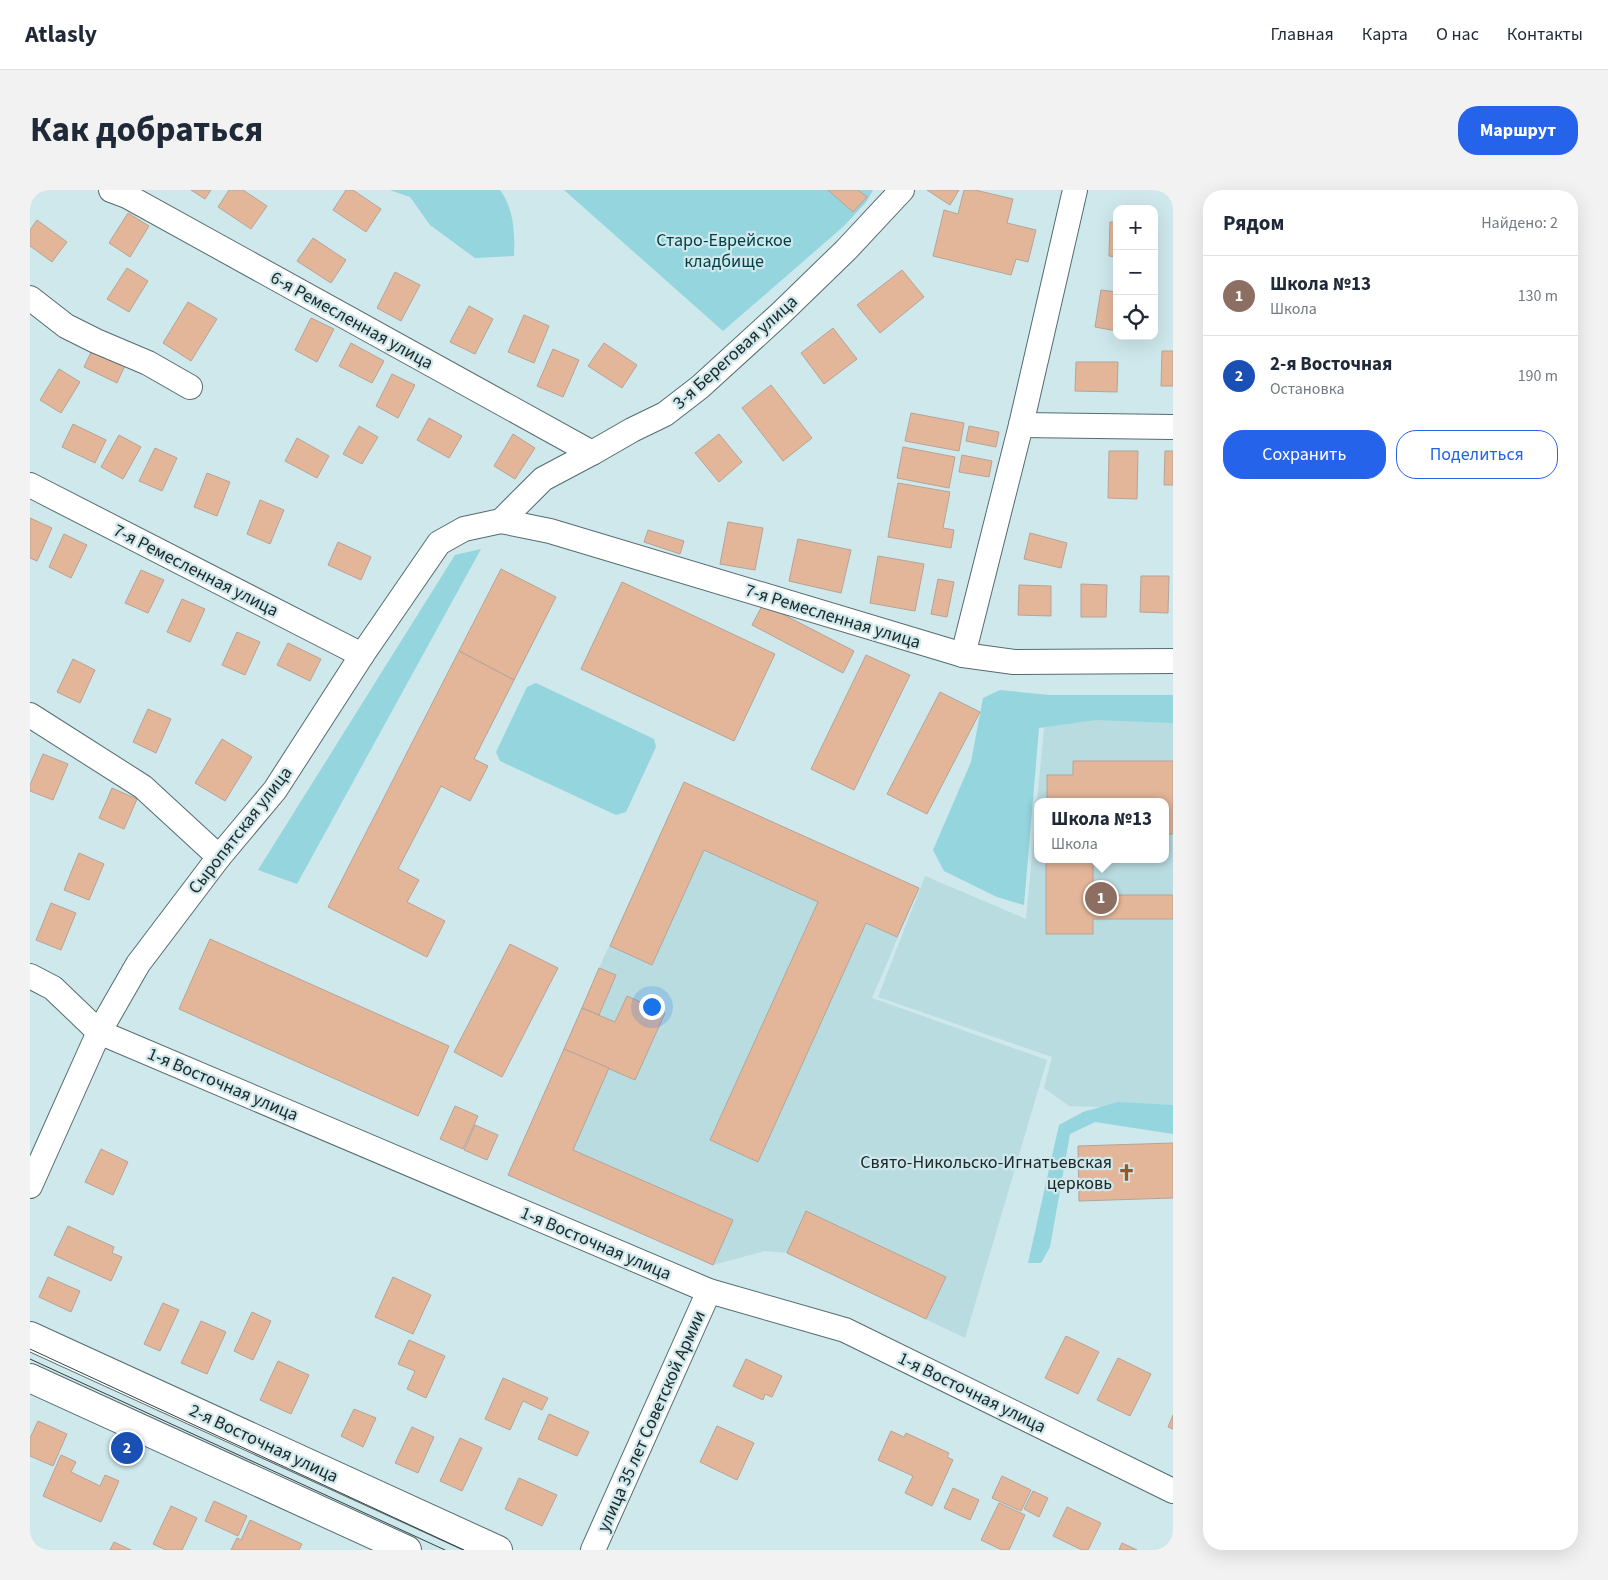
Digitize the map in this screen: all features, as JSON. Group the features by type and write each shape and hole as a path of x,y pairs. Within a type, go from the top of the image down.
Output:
{"main road":[{"name":"2-я Восточная улица","path":"30,1336 498,1550"},
{"path":"30,1378 407,1550"}],"street":[{"name":"3-я Береговая улица","path":"500,521 543,479 665,414 700,387 780,314 846,250 902,190"},
{"path":"963,654 1021,425 1075,190"},
{"name":"6-я Ремесленная улица","path":"121,192 592,453"},
{"path":"30,298 66,326 148,363 190,387"},
{"path":"1021,425 1173,427"},
{"name":"7-я Ремесленная улица","path":"30,485 362,655"},
{"name":"7-я Ремесленная улица","path":"500,521 550,531 963,654 1014,662 1173,661"},
{"name":"Сыропятская улица","path":"30,1186 99,1032 138,964 218,857 275,790 362,655 439,543 464,529 500,521"},
{"path":"30,715 143,787 218,857"},
{"name":"1-я Восточная улица","path":"30,976 52,988 99,1032 709,1291 846,1330 1173,1491"},
{"name":"улица 35 лет Советской Армии","path":"593,1550 709,1291"}],"shaded area":[{"path":"1173,711 1173,1110 1069,1106 1044,1088 1052,1057 878,997 925,876 1026,919 1034,834 1034,863 1169,863 1169,798 1037,798 1045,718"},
{"path":"684,782 919,888 872,998 1047,1060 965,1338 787,1253 765,1251 713,1265 508,1175 599,968"}],"green space":[{"path":"390,190 500,190 505,197 513,221 514,256 475,258 430,225 410,197"},
{"name":"Старо-Еврейское кладбище","path":"564,190 873,190 867,201 844,226 723,331"},
{"path":"481,549 297,884 258,870 455,555"},
{"path":"536,683 654,739 656,747 626,812 616,815 500,761 496,752 527,687"},
{"path":"1000,690 1049,695 1173,695 1173,723 1096,720 1039,728 1024,905 997,897 944,871 933,850 971,762 983,698"},
{"path":"1118,1102 1173,1105 1173,1134 1095,1122 1070,1134 1050,1247 1041,1263 1028,1263 1059,1125 1083,1112"}],"building":[{"path":"191,190 211,190 205,199"},
{"path":"229,190 243,190 267,206 251,229 218,207"},
{"path":"346,190 353,190 381,209 366,232 333,210"},
{"path":"828,190 858,190 867,197 853,212"},
{"path":"927,190 959,190 950,205"},
{"path":"964,190 975,190 1013,199 1007,223 1036,230 1028,262 1016,259 1011,275 933,256 944,210 958,214"},
{"path":"128,213 149,226 130,257 109,243"},
{"path":"37,220 67,242 52,262 30,246 30,230"},
{"path":"1110,222 1113,222 1113,256 1109,256"},
{"path":"313,238 346,260 331,283 297,261"},
{"path":"127,268 148,281 129,312 107,299"},
{"path":"902,270 924,297 880,333 857,305"},
{"path":"395,272 420,285 401,321 377,308"},
{"path":"1101,290 1113,292 1113,330 1095,327"},
{"path":"188,302 217,319 191,361 163,343"},
{"path":"469,306 493,319 475,354 450,342"},
{"path":"524,315 549,326 534,363 508,352"},
{"path":"311,318 334,329 317,362 295,350"},
{"path":"833,328 857,359 824,384 801,353"},
{"path":"351,343 384,361 372,383 339,366"},
{"path":"604,343 637,365 622,388 588,366"},
{"path":"95,344 127,361 117,383 84,367"},
{"path":"553,349 579,360 563,397 537,386"},
{"path":"1162,351 1173,351 1173,386 1161,386"},
{"path":"1076,362 1118,362 1117,392 1075,391"},
{"path":"59,369 80,382 61,413 40,400"},
{"path":"392,374 415,385 398,418 376,406"},
{"path":"771,385 812,438 783,461 742,408"},
{"path":"911,413 964,423 959,451 905,441"},
{"path":"429,418 462,436 449,458 417,440"},
{"path":"73,424 106,440 95,463 62,447"},
{"path":"359,426 378,437 362,464 343,454"},
{"path":"969,426 999,432 996,447 966,441"},
{"path":"513,434 535,448 515,479 494,466"},
{"path":"719,434 742,462 719,482 695,453"},
{"path":"119,435 141,447 123,479 101,467"},
{"path":"297,438 329,456 317,478 285,461"},
{"path":"903,447 955,457 949,488 897,478"},
{"path":"155,448 177,458 162,491 139,481"},
{"path":"1109,451 1138,451 1137,499 1108,498"},
{"path":"1165,451 1173,451 1173,485 1164,485"},
{"path":"962,455 992,461 989,477 959,472"},
{"path":"207,473 230,482 217,516 194,507"},
{"path":"898,483 950,492 943,528 954,530 951,548 888,537"},
{"path":"260,500 284,510 270,544 247,534"},
{"path":"30,518 52,528 37,561 30,558"},
{"path":"728,522 763,528 755,570 720,564"},
{"path":"648,530 684,541 680,554 644,542"},
{"path":"1030,533 1067,543 1061,568 1024,559"},
{"path":"64,534 87,545 71,578 49,567"},
{"path":"798,539 851,550 841,593 789,581"},
{"path":"338,542 371,557 361,580 328,565"},
{"path":"878,556 924,564 915,611 870,603"},
{"path":"501,569 556,597 514,680 459,651"},
{"path":"141,570 164,580 148,613 125,603"},
{"path":"1141,576 1169,576 1168,613 1140,612"},
{"path":"938,579 954,582 947,617 931,614"},
{"path":"622,582 775,654 734,741 581,669"},
{"path":"1081,584 1107,585 1106,617 1081,617"},
{"path":"1019,585 1051,586 1051,616 1018,615"},
{"path":"182,599 205,609 190,642 167,632"},
{"path":"763,604 854,651 843,673 752,625"},
{"path":"237,632 260,642 245,675 222,665"},
{"path":"288,643 321,659 310,681 277,665"},
{"path":"459,651 514,680 474,759 488,766 470,801 441,786 398,869 419,880 407,902 445,921 427,957 328,907"},
{"path":"866,655 910,675 854,790 811,769"},
{"path":"73,659 95,670 80,703 57,692"},
{"path":"940,692 980,712 927,814 887,794"},
{"path":"148,709 171,719 156,753 133,742"},
{"path":"222,739 252,757 225,801 195,783"},
{"path":"43,754 68,764 53,800 30,791 30,785"},
{"path":"1073,761 1173,761 1173,834 1169,834 1169,798 1047,798 1047,775 1073,775"},
{"path":"684,782 919,888 897,937 866,923 758,1162 710,1140 818,902 704,850 652,965 610,946"},
{"path":"112,788 137,799 124,829 99,818"},
{"path":"79,853 104,864 89,900 64,890"},
{"path":"1046,863 1093,863 1093,904 1111,903 1111,895 1173,895 1173,919 1093,919 1093,934 1046,934"},
{"path":"51,903 76,913 61,950 36,940"},
{"path":"210,939 449,1046 418,1116 179,1009"},
{"path":"510,944 558,968 502,1077 454,1052"},
{"path":"599,968 616,975 599,1015 582,1008"},
{"path":"627,996 665,1013 635,1080 564,1049 582,1008 615,1022"},
{"path":"564,1049 609,1068 573,1150 733,1220 713,1265 508,1175"},
{"path":"455,1106 478,1116 463,1149 440,1139"},
{"path":"475,1125 498,1135 487,1160 464,1150"},
{"name":"Свято-Никольско-Игнатьевская церковь","path":"1173,1143 1173,1198 1079,1201 1078,1146"},
{"path":"101,1149 128,1162 113,1195 85,1182"},
{"path":"806,1211 946,1277 926,1319 787,1253"},
{"path":"68,1226 114,1247 112,1253 122,1257 111,1281 54,1255"},
{"path":"48,1277 80,1291 71,1312 39,1297"},
{"path":"393,1277 431,1295 413,1334 375,1317"},
{"path":"163,1303 179,1310 160,1351 144,1344"},
{"path":"252,1312 271,1321 253,1360 234,1351"},
{"path":"201,1321 226,1332 207,1374 181,1363"},
{"path":"1066,1336 1099,1352 1078,1394 1045,1378"},
{"path":"409,1340 445,1356 426,1398 407,1389 415,1371 398,1364"},
{"path":"1118,1358 1151,1374 1130,1416 1097,1400"},
{"path":"746,1359 782,1376 772,1397 765,1394 763,1400 733,1386"},
{"path":"278,1361 309,1375 291,1414 260,1400"},
{"path":"503,1378 548,1398 542,1410 523,1401 510,1430 485,1419"},
{"path":"354,1409 376,1418 363,1447 341,1436"},
{"path":"549,1414 589,1432 577,1456 538,1439"},
{"path":"1173,1415 1173,1429 1168,1427"},
{"path":"38,1421 67,1434 53,1466 30,1456 30,1438"},
{"path":"717,1426 754,1443 737,1480 700,1462"},
{"path":"412,1427 434,1437 418,1473 395,1463"},
{"path":"891,1431 904,1437 906,1433 949,1453 947,1457 953,1460 932,1506 905,1493 913,1476 878,1460"},
{"path":"460,1438 482,1448 462,1491 440,1481"},
{"path":"61,1455 76,1462 71,1472 100,1486 105,1475 119,1481 101,1522 43,1496"},
{"path":"1002,1476 1031,1490 1021,1511 992,1498"},
{"path":"519,1478 557,1495 542,1526 505,1509"},
{"path":"953,1488 979,1500 970,1520 944,1508"},
{"path":"1033,1491 1048,1498 1039,1517 1024,1509"},
{"path":"214,1501 247,1516 238,1536 205,1521"},
{"path":"999,1503 1025,1515 1009,1550 1002,1550 981,1540"},
{"path":"171,1506 197,1518 182,1550 166,1550 153,1544"},
{"path":"1067,1507 1101,1523 1088,1550 1082,1550 1053,1536"},
{"path":"250,1520 302,1544 299,1550 231,1550 237,1538 241,1540"},
{"path":"114,1542 131,1550 110,1550"},
{"path":"1122,1543 1137,1550 1119,1550"}],"tram line":[{"path":"30,1349 464,1550"},
{"path":"30,1359 445,1550"}],"place":[{"name":"Школа №13","path":"1101,898"},
{"name":"Свято-Никольско-Игнатьевская церковь","path":"1126,1172"},
{"name":"2-я Восточная","path":"127,1448"}]}
